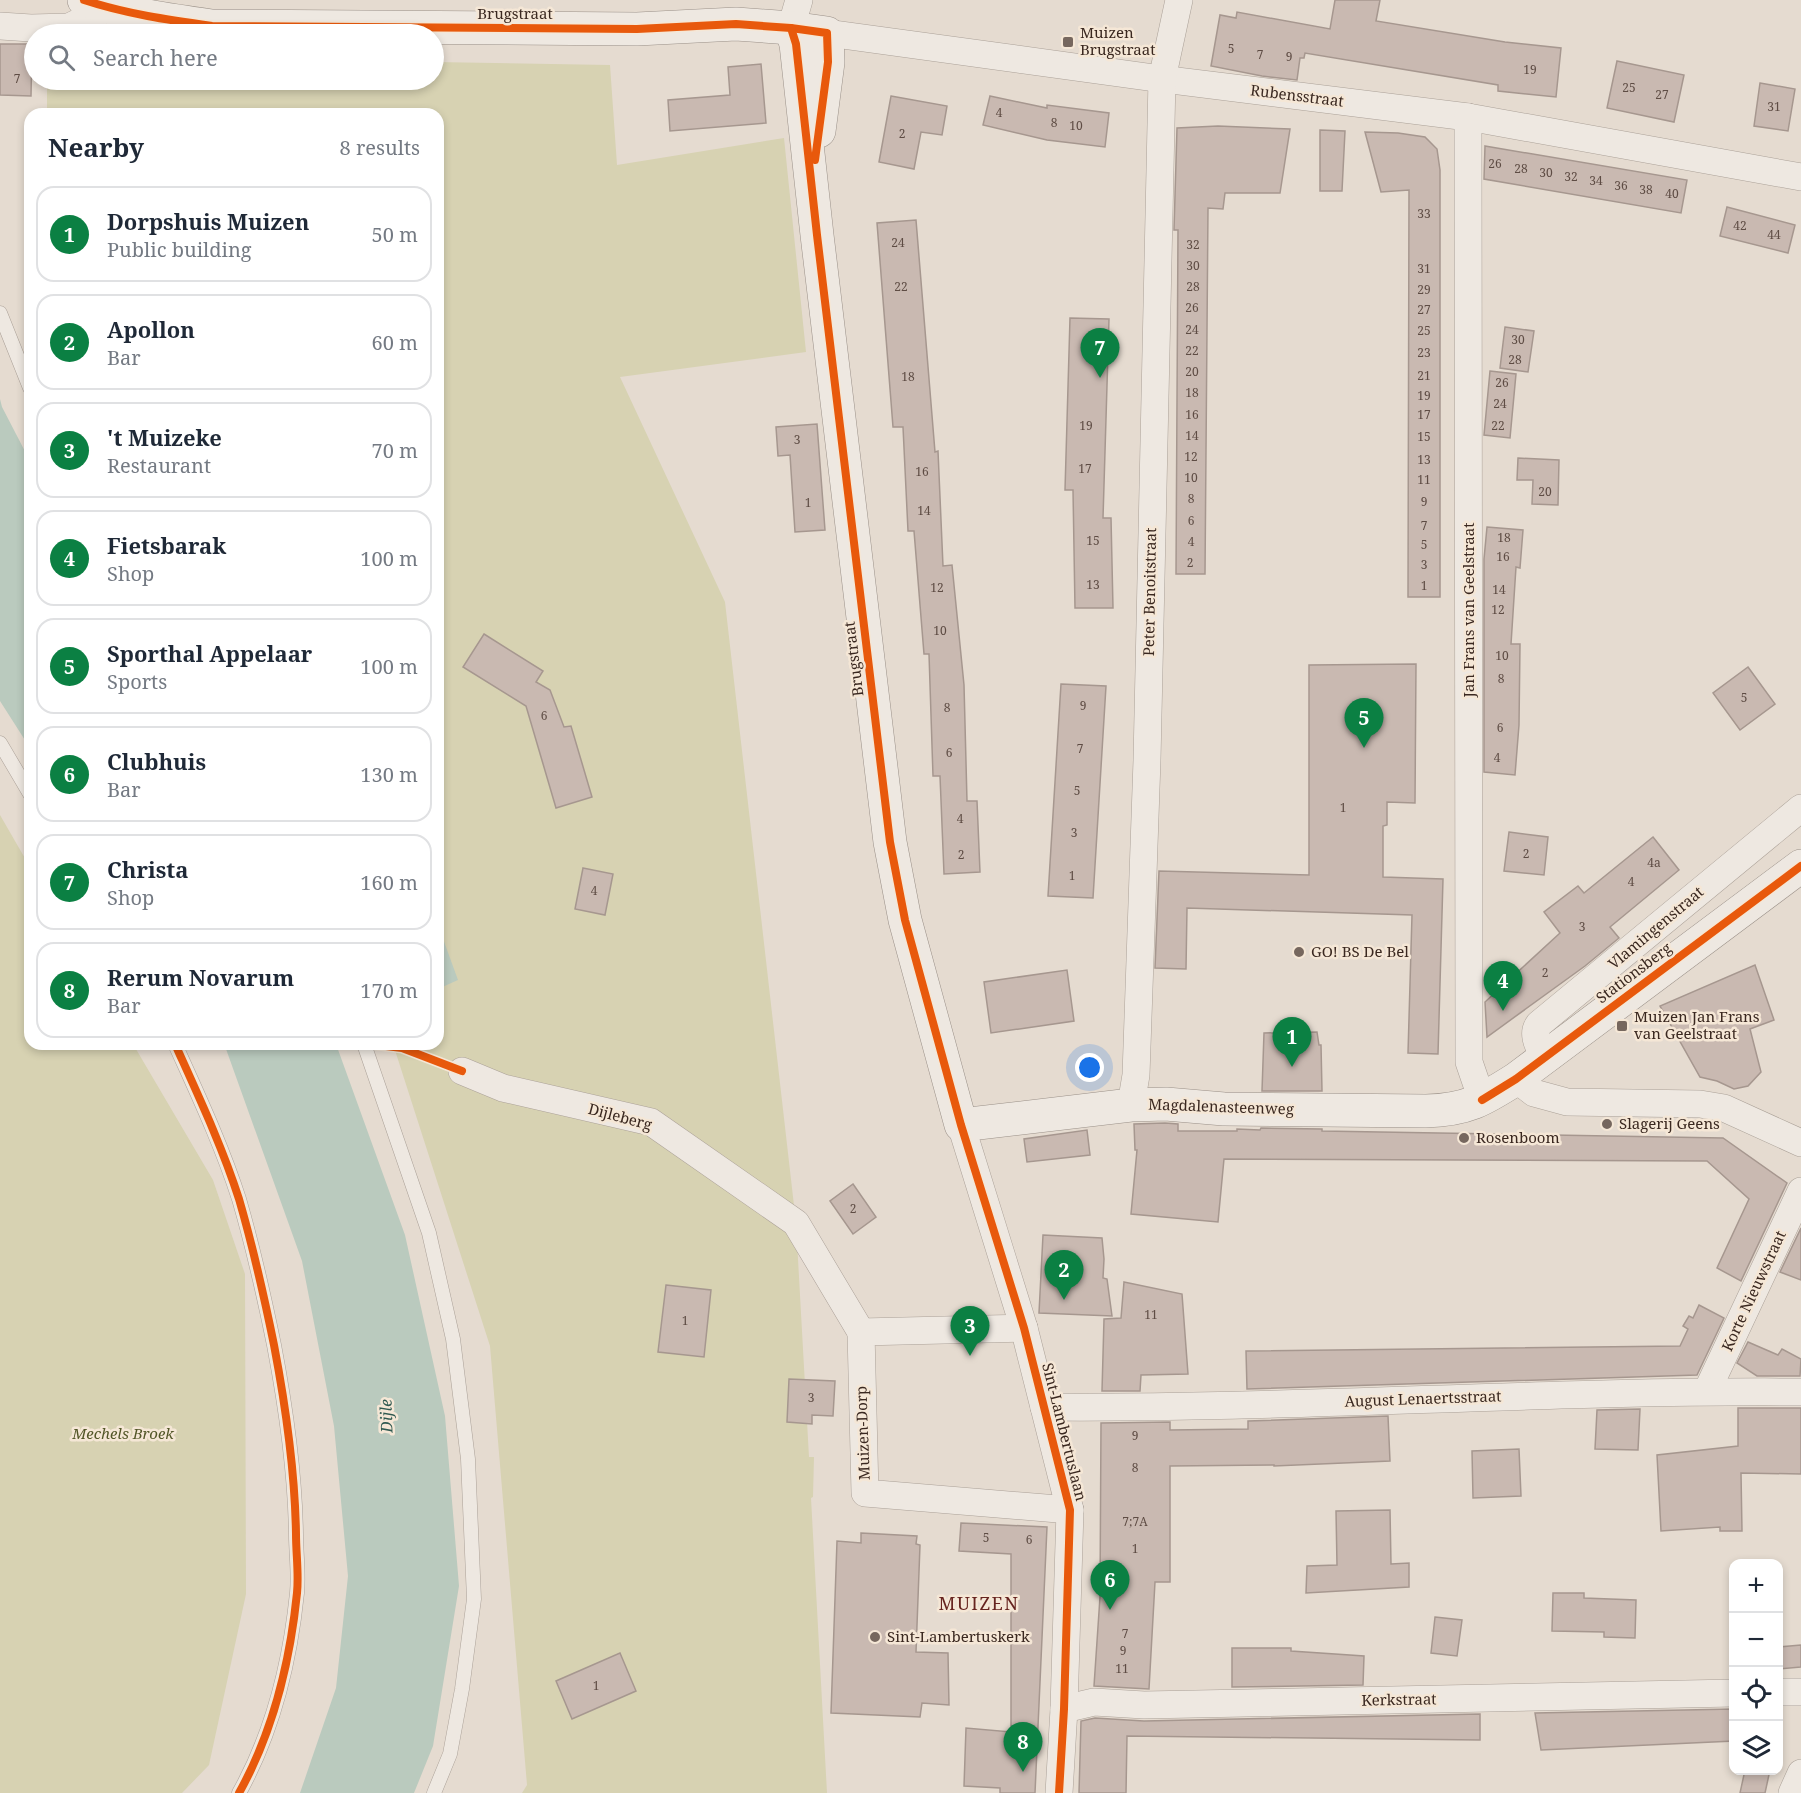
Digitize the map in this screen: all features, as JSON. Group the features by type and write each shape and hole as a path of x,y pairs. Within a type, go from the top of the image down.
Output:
{"street":[{"name":"Peter Benoitstraat","path":"1131,1105 1136,1075 1147,760 1162,79 1179,0"},
{"name":"Brugstraat","path":"73,24 96,4 158,19 197,24"},
{"name":"Rubensstraat","path":"795,14 827,33 1162,79 1468,117 1801,177"},
{"name":"Brugstraat","path":"444,28 636,29 736,24 795,14 796,44 812,184 890,842 905,920 960,1125"},
{"name":"Brugstraat","path":"0,26 24,28"},
{"name":"Brugstraat","path":"812,184 828,62 827,33"},
{"name":"Jan Frans van Geelstraat","path":"1468,117 1469,1062 1482,1100"},
{"name":"Vlamingenstraat","path":"1544,1058 1536,1037 1539,1024 1801,808"},
{"name":"Stationsberg","path":"1482,1100 1544,1058 1801,866"},
{"name":"Dijleberg","path":"462,1071 502,1088 651,1122 796,1223 861,1332"},
{"path":"1516,1078 1534,1094 1567,1102 1700,1104 1724,1108 1801,1143"},
{"name":"Magdalenasteenweg","path":"960,1125 1131,1105 1426,1111 1450,1110 1482,1100"},
{"name":"Sint-Lambertuslaan","path":"960,1125 1024,1328 1070,1510 1059,1793"},
{"name":"Korte Nieuwstraat","path":"1707,1391 1801,1191"},
{"path":"861,1332 1024,1328"},
{"name":"Muizen-Dorp","path":"861,1332 865,1493 1070,1510"},
{"name":"August Lenaertsstraat","path":"1044,1407 1207,1405 1707,1391 1801,1392"},
{"path":"1783,1692 1801,1692"},
{"name":"Kerkstraat","path":"1064,1709 1094,1702 1144,1705 1729,1693"},
{"path":"1792,1793 1801,1773"}],"lane":[{"path":"0,313 24,373"},
{"path":"0,743 24,784"},
{"path":"178,1050 209,1118 238,1198 264,1293 282,1389 296,1494 297,1592 285,1673 269,1724 239,1793"},
{"path":"366,1050 429,1233 453,1339 468,1459 474,1599 462,1689 450,1754 434,1793"}],"green space":[{"path":"444,62 610,65 617,165 784,138 806,352 620,377 725,602 796,1223 809,1457 814,1457 813,1497 811,1498 827,1793 522,1793 527,1785 490,1346 395,1050 444,1050 444,108 47,108 47,90 444,90"},
{"name":"Mechels Broek","path":"0,815 24,857 24,1050 137,1050 213,1180 245,1274 246,1594 209,1765 182,1793 0,1793"}],"water":[{"path":"0,399 24,449 24,739 0,701"},
{"path":"444,942 458,980 444,986"},
{"name":"Dijle","path":"226,1050 338,1050 405,1235 445,1416 459,1586 433,1746 414,1793 300,1793 336,1688 348,1576 334,1426 302,1261"}],"building":[{"path":"1335,0 1380,0 1376,21 1505,42 1561,48 1556,97 1498,91 1498,85 1305,53 1304,58 1300,58 1297,80 1211,66 1220,15 1236,18 1237,12 1330,29"},
{"path":"0,44 24,44 24,90 31,90 31,96 0,95"},
{"path":"1617,61 1684,75 1674,122 1607,108"},
{"path":"761,64 766,123 670,131 668,100 730,95 728,67"},
{"path":"1760,83 1795,89 1788,131 1754,126"},
{"path":"891,96 947,106 942,135 921,132 914,169 879,162"},
{"path":"990,96 1047,108 1047,105 1109,113 1105,147 1047,140 983,125"},
{"path":"1218,126 1290,129 1280,193 1225,193 1223,209 1208,208 1205,574 1176,574 1178,230 1174,230 1177,128"},
{"path":"1320,130 1345,131 1342,191 1320,191"},
{"path":"1365,132 1425,137 1437,149 1440,170 1440,597 1408,597 1409,190 1381,192"},
{"path":"1485,146 1687,180 1681,213 1484,179"},
{"path":"1727,207 1795,225 1788,253 1720,236"},
{"path":"916,220 935,452 938,451 943,566 952,565 964,685 967,801 977,801 980,872 944,874 940,776 933,776 929,654 924,654 914,531 908,531 903,427 893,427 877,223"},
{"path":"1070,318 1109,319 1103,518 1111,518 1113,608 1075,608 1073,490 1065,490"},
{"path":"1505,327 1534,331 1528,372 1500,368"},
{"path":"1490,371 1516,374 1510,438 1484,435"},
{"path":"817,424 825,530 795,532 790,455 778,456 776,427"},
{"path":"1518,458 1559,460 1558,505 1532,504 1533,480 1517,480"},
{"path":"1487,527 1523,530 1520,568 1516,567 1511,644 1520,644 1519,725 1515,775 1484,772 1484,559"},
{"path":"484,634 543,671 536,682 550,690 564,727 571,726 592,797 556,808 526,706 463,667"},
{"path":"1416,664 1415,803 1387,802 1387,825 1383,826 1383,877 1443,879 1438,1054 1408,1053 1412,915 1187,908 1186,969 1155,968 1159,871 1309,875 1309,665"},
{"path":"1748,667 1775,704 1740,730 1713,693"},
{"path":"1061,684 1106,686 1093,898 1048,896"},
{"path":"1509,832 1548,837 1544,875 1504,871"},
{"path":"1653,837 1679,870 1610,927 1619,938 1585,966 1487,1037 1485,1002 1560,933 1544,912 1578,886 1584,893"},
{"path":"583,868 613,874 605,915 575,909"},
{"path":"1755,965 1774,1020 1750,1029 1761,1072 1748,1086 1734,1089 1717,1081 1700,1077 1660,1006"},
{"path":"1067,970 1074,1021 991,1033 984,982"},
{"path":"1317,1032 1319,1045 1321,1045 1322,1091 1262,1091 1264,1033"},
{"path":"1134,1124 1178,1124 1178,1131 1237,1131 1237,1129 1260,1130 1261,1128 1723,1138 1787,1183 1741,1281 1717,1268 1749,1199 1707,1161 1224,1159 1218,1222 1131,1214 1137,1150 1135,1150"},
{"path":"1087,1130 1090,1155 1027,1162 1024,1139"},
{"path":"853,1184 876,1217 853,1234 830,1201"},
{"path":"1801,1228 1801,1280 1780,1272"},
{"path":"1043,1235 1102,1238 1103,1278 1107,1279 1112,1316 1039,1313"},
{"path":"1124,1282 1182,1294 1188,1374 1141,1375 1140,1391 1102,1391 1104,1319 1121,1318"},
{"path":"666,1285 711,1290 704,1357 658,1352"},
{"path":"1699,1305 1724,1318 1697,1375 1247,1389 1246,1351 1680,1346 1688,1329 1683,1326 1689,1316 1693,1318"},
{"path":"1748,1342 1778,1355 1782,1349 1801,1359 1800,1376 1757,1376 1737,1363"},
{"path":"789,1379 835,1381 833,1416 812,1415 812,1424 787,1422"},
{"path":"1738,1408 1801,1408 1801,1474 1741,1473 1742,1531 1720,1531 1720,1527 1661,1531 1657,1455 1738,1446"},
{"path":"1640,1409 1638,1450 1595,1449 1597,1410"},
{"path":"1388,1416 1390,1461 1274,1466 1170,1466 1170,1582 1155,1582 1149,1689 1094,1686 1100,1597 1101,1423 1170,1422 1170,1430 1248,1429 1248,1421"},
{"path":"1519,1449 1521,1496 1473,1498 1472,1451"},
{"path":"1390,1510 1391,1564 1409,1563 1409,1587 1306,1593 1307,1566 1337,1565 1336,1511"},
{"path":"961,1523 1047,1527 1035,1793 1000,1793 1000,1788 964,1786 966,1728 1011,1732 1011,1554 959,1551"},
{"name":"Sint-Lambertuskerk","path":"861,1533 917,1536 916,1544 920,1545 916,1652 948,1653 949,1705 922,1703 920,1717 831,1713 837,1541 861,1543"},
{"path":"1553,1593 1584,1593 1584,1598 1636,1600 1635,1638 1604,1637 1604,1632 1552,1631"},
{"path":"1435,1617 1462,1620 1457,1656 1431,1653"},
{"path":"1801,1645 1801,1667 1783,1669 1783,1647"},
{"path":"1232,1648 1291,1648 1291,1651 1364,1656 1363,1685 1232,1687"},
{"path":"620,1653 636,1691 572,1719 556,1681"},
{"path":"1729,1709 1729,1741 1541,1750 1535,1713"},
{"path":"1480,1714 1480,1740 1127,1736 1126,1793 1079,1793 1081,1721 1095,1718 1144,1721"},
{"path":"1744,1775 1769,1775 1765,1793 1740,1793"}],"cycle path":[{"path":"84,0 132,13 198,24"},
{"path":"444,28 637,29 736,24 827,33 828,62 815,160"},
{"path":"791,28 796,44 890,842 905,920 961,1125 1024,1328 1070,1510 1059,1793"},
{"path":"1482,1100 1516,1079 1801,866"},
{"path":"178,1050 217,1140 244,1217 274,1345 286,1416 294,1487 298,1586 290,1645 270,1721 251,1770 239,1793"},
{"path":"407,1050 462,1071"}],"place":[{"name":"Muizen Brugstraat","path":"1068,42"},
{"name":"Christa","path":"1100,378"},
{"name":"Sporthal Appelaar","path":"1364,748"},
{"name":"GO! BS De Bel","path":"1299,952"},
{"name":"Fietsbarak","path":"1503,1011"},
{"name":"Muizen Jan Frans van Geelstraat","path":"1622,1026"},
{"name":"Dorpshuis Muizen","path":"1292,1067"},
{"name":"Slagerij Geens","path":"1607,1124"},
{"name":"Rosenboom","path":"1464,1138"},
{"name":"Apollon","path":"1064,1300"},
{"name":"'t Muizeke","path":"970,1356"},
{"name":"Clubhuis","path":"1110,1610"},
{"name":"Sint-Lambertuskerk","path":"875,1637"},
{"name":"Rerum Novarum","path":"1023,1772"}],"district":[{"name":"MUIZEN","path":"979,1604"}]}
